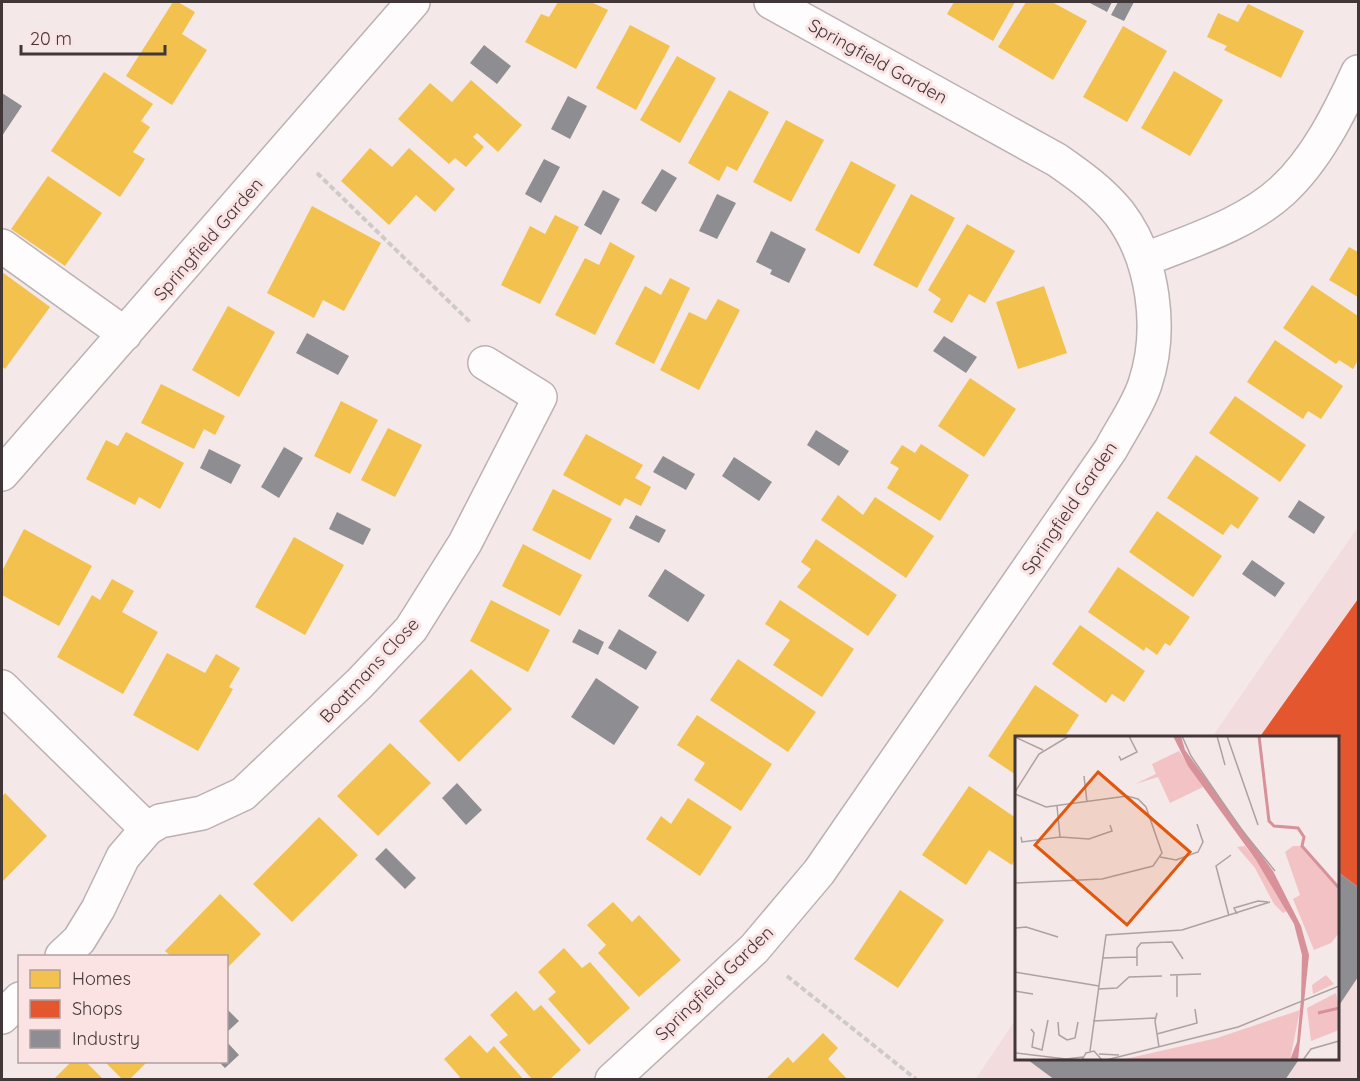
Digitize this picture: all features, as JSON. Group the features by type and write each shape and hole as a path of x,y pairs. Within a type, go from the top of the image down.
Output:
{"street":[{"name":"Springfield Garden","path":"2,474 413,2"},
{"name":"Springfield Garden","path":"612,1080 754,949 819,873 1111,449 1144,387 1152,359 1154,303 1144,260 1120,215 1093,185 1066,166 771,2"},
{"path":"1144,260 1225,226 1259,208 1281,192 1296,177 1318,145 1359,72"},
{"path":"2,246 125,334"},
{"name":"Boatmans Close","path":"64,955 79,940 98,909 123,857 147,829 160,821 202,813 243,794 360,683 411,629 465,543 540,397 485,363"},
{"path":"2,687 147,829"},
{"path":"2,1017 18,1001"}],"path":[{"path":"289,146 482,334 485,363"},
{"path":"754,949 916,1080"}],"shaded area":[{"path":"1358,527 1358,1079 975,1080 1015,1020 1015,1060 1339,1060 1339,736 1213,736"}],"building: Homes":[{"path":"173,2 178,2 195,12 182,34 207,50 172,105 126,76"},
{"path":"558,2 591,2 608,10 576,69 525,42 541,14 549,17"},
{"path":"954,2 1015,2 993,41 947,14"},
{"path":"1026,2 1052,2 1087,21 1053,80 998,47"},
{"path":"1248,4 1304,31 1281,78 1224,50 1227,46 1207,37 1218,13 1238,22"},
{"path":"630,25 670,46 636,110 596,88"},
{"path":"1123,26 1167,51 1127,122 1083,97"},
{"path":"677,56 716,78 680,143 640,120"},
{"path":"1174,71 1223,100 1190,156 1141,128"},
{"path":"104,72 153,104 141,121 150,127 133,152 145,159 120,197 51,151"},
{"path":"471,80 522,125 498,152 477,133 473,137 484,147 466,167 455,158 449,164 398,119 430,83 452,102"},
{"path":"729,90 769,112 737,171 727,166 719,181 688,163"},
{"path":"786,120 824,140 791,202 753,182"},
{"path":"370,148 392,167 409,148 455,189 435,212 416,195 389,225 341,181"},
{"path":"851,161 896,185 859,254 815,230"},
{"path":"48,176 102,213 65,266 11,229"},
{"path":"911,194 955,218 917,288 873,265"},
{"path":"312,206 381,243 344,311 323,300 314,318 267,293"},
{"path":"555,215 579,227 540,304 501,285 530,226 545,234"},
{"path":"967,224 1015,251 985,303 969,294 952,323 933,312 941,299 928,290"},
{"path":"610,242 635,256 595,335 555,315 585,258 599,265"},
{"path":"1349,247 1358,252 1358,297 1329,280"},
{"path":"2,272 50,307 5,369 2,366"},
{"path":"670,278 690,288 654,364 615,344 645,286 661,295"},
{"path":"1312,285 1358,316 1358,360 1353,369 1339,360 1336,364 1283,328"},
{"path":"1044,286 1067,353 1018,369 996,302"},
{"path":"718,299 740,310 699,390 660,370 689,312 706,320"},
{"path":"228,306 275,332 239,397 192,370"},
{"path":"1275,340 1343,386 1321,419 1308,411 1303,419 1247,382"},
{"path":"970,378 1016,409 984,457 938,426"},
{"path":"161,384 225,416 215,435 204,429 194,449 141,423"},
{"path":"1235,396 1306,445 1280,482 1209,433"},
{"path":"341,401 378,420 350,474 314,456"},
{"path":"388,428 422,445 395,497 361,480"},
{"path":"126,432 184,463 160,509 139,497 135,505 86,479 106,440 118,446"},
{"path":"586,434 643,465 635,478 651,487 641,506 625,498 620,506 563,475"},
{"path":"921,444 969,475 940,521 887,488 899,468 890,463 902,445 915,453"},
{"path":"1196,455 1259,498 1238,529 1231,524 1223,535 1167,498"},
{"path":"553,489 612,519 590,560 532,530"},
{"path":"838,495 863,515 875,497 934,536 906,578 821,520"},
{"path":"1157,511 1222,556 1193,597 1129,552"},
{"path":"24,529 92,566 59,626 2,595 2,571"},
{"path":"294,537 344,565 305,635 255,607"},
{"path":"816,539 897,595 868,636 797,587 811,569 801,562"},
{"path":"523,544 582,575 560,616 502,586"},
{"path":"1118,567 1190,617 1170,646 1165,643 1157,655 1146,647 1144,651 1088,612"},
{"path":"112,579 134,591 122,612 158,632 123,694 57,657 92,595 100,600"},
{"path":"491,600 550,630 528,672 470,641"},
{"path":"780,600 854,649 822,697 773,665 790,640 765,624"},
{"path":"1080,625 1145,671 1124,702 1112,694 1106,703 1052,664"},
{"path":"167,653 205,673 216,654 240,668 229,687 233,689 198,751 133,715"},
{"path":"738,659 816,712 788,752 710,700"},
{"path":"471,669 512,709 459,762 419,721"},
{"path":"1035,685 1079,715 1065,736 1015,736 1015,774 988,756"},
{"path":"697,715 772,764 741,811 694,780 705,763 677,745"},
{"path":"390,743 431,783 378,836 337,796"},
{"path":"969,786 1015,817 1015,859 1012,865 989,850 966,885 922,855"},
{"path":"5,793 47,836 2,882 2,797"},
{"path":"688,798 732,827 700,876 646,839 661,816 671,824"},
{"path":"319,817 358,855 292,922 253,884"},
{"path":"900,890 944,920 898,988 854,959"},
{"path":"220,894 261,934 228,967 228,955 170,955 165,951"},
{"path":"613,902 632,922 639,915 681,960 639,997 598,953 606,945 587,925"},
{"path":"564,948 582,968 590,962 630,1008 589,1045 548,999 556,992 538,972"},
{"path":"516,991 534,1011 541,1005 581,1050 549,1080 533,1080 499,1042 508,1035 490,1015"},
{"path":"823,1033 838,1048 828,1059 848,1080 765,1080 788,1057 793,1063"},
{"path":"470,1035 487,1053 494,1046 524,1080 457,1080 460,1077 444,1059"},
{"path":"70,1063 87,1063 104,1080 53,1080"},
{"path":"106,1063 146,1063 129,1080 123,1080"}],"building: Shops":[{"path":"1358,599 1358,887 1339,873 1339,736 1260,736"}],"building: Industry":[{"path":"1088,2 1112,2 1107,12"},
{"path":"1118,2 1134,2 1124,21 1111,15"},
{"path":"484,45 511,66 497,84 470,63"},
{"path":"2,93 22,106 2,136"},
{"path":"568,96 587,106 570,139 551,129"},
{"path":"544,159 560,167 541,203 525,194"},
{"path":"662,169 677,178 656,212 641,203"},
{"path":"603,190 620,199 601,235 584,225"},
{"path":"717,194 736,203 717,239 699,231"},
{"path":"771,231 806,249 789,283 770,274 772,270 756,262"},
{"path":"307,333 349,356 338,375 296,353"},
{"path":"944,336 977,357 966,373 933,351"},
{"path":"816,430 849,451 839,466 807,445"},
{"path":"284,447 303,458 279,498 261,487"},
{"path":"209,449 241,465 231,484 200,468"},
{"path":"663,456 695,474 686,490 653,472"},
{"path":"734,457 772,482 759,501 722,476"},
{"path":"1299,500 1325,517 1314,534 1288,517"},
{"path":"337,512 371,529 363,545 329,529"},
{"path":"636,515 666,530 659,543 629,528"},
{"path":"1252,560 1285,583 1275,597 1242,574"},
{"path":"665,569 705,595 688,622 648,596"},
{"path":"579,629 604,642 598,655 572,642"},
{"path":"619,629 657,652 646,670 608,648"},
{"path":"596,678 639,707 614,745 571,717"},
{"path":"457,783 482,810 466,825 442,798"},
{"path":"386,848 416,878 405,889 375,859"},
{"path":"1339,873 1358,887 1358,977 1339,1006"},
{"path":"228,1010 239,1021 228,1031"},
{"path":"228,1043 239,1055 225,1068 220,1063 228,1063"},
{"path":"1028,1060 1299,1060 1285,1080 1055,1080"}]}
